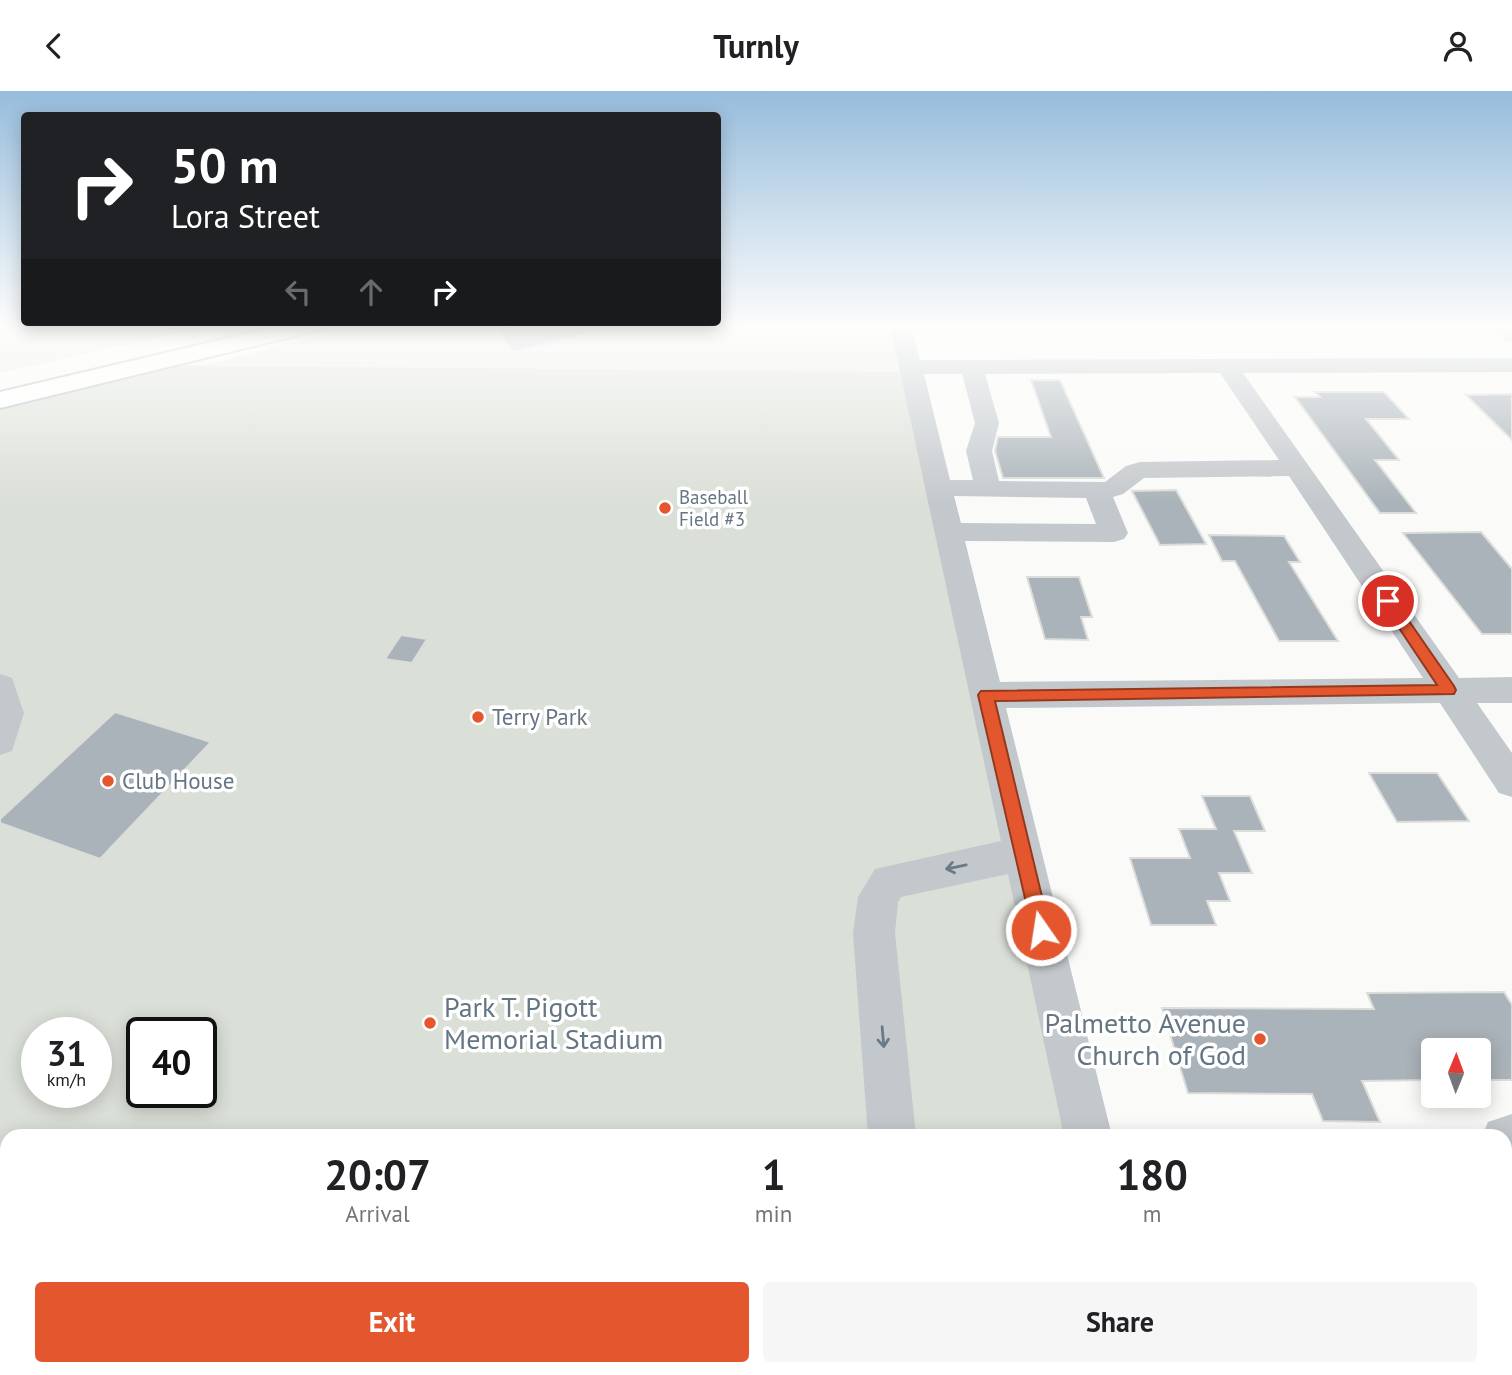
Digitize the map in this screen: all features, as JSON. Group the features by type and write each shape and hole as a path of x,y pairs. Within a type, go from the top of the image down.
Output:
{"main road":[{"path":"0,400 56,385"}],"street":[{"path":"916,385 1086,1129"},
{"path":"977,385 987,423 979,451 988,489"},
{"path":"1240,385 1512,782"},
{"path":"939,488 1096,490 1115,487 1126,476 1140,470 1297,468"},
{"path":"949,532 1114,533 1096,490"},
{"path":"0,687 7,713 0,741"},
{"path":"986,695 1512,690"},
{"path":"891,1129 874,933 878,897 889,882 1023,853"}],"shaded area":[{"name":"Terry Park","path":"65,385 905,385 1064,1129 0,1129 0,401"}],"building":[{"path":"1033,385 1062,385 1104,478 1003,478 995,451 998,437 1051,437"},
{"path":"1315,392 1384,392 1409,419 1366,419 1399,460 1375,460 1416,513 1380,513 1295,397 1320,397"},
{"path":"1512,394 1512,440 1466,395"},
{"path":"1176,490 1206,544 1160,545 1132,491"},
{"path":"1481,532 1512,569 1512,634 1482,634 1403,533"},
{"path":"1209,535 1284,536 1300,562 1289,562 1338,641 1279,641 1235,561 1222,561"},
{"path":"1027,577 1079,577 1092,617 1081,617 1088,640 1045,639"},
{"path":"401,635 427,639 412,663 385,659"},
{"name":"Club House","path":"115,712 211,742 100,859 0,823 0,819"},
{"path":"1369,773 1437,773 1469,821 1397,822"},
{"path":"1202,796 1250,796 1265,831 1234,831 1252,873 1219,873 1230,901 1207,901 1216,925 1151,925 1130,858 1190,858 1179,829 1216,829"},
{"path":"1504,992 1512,1005 1512,1080 1491,1080 1491,1038 1421,1038 1421,1080 1362,1081 1380,1122 1323,1121 1312,1094 1188,1093 1162,1008 1374,1009 1367,993"}],"place":[{"name":"Baseball Field #3","path":"665,508"},
{"name":"Terry Park","path":"478,717"},
{"name":"Club House","path":"108,781"},
{"name":"Park T. Pigott Memorial Stadium","path":"430,1023"},
{"name":"Palmetto Avenue Church of God","path":"1260,1039"}],"route":[{"path":"1041,930 986,695 1449,690 1388,601"}]}
